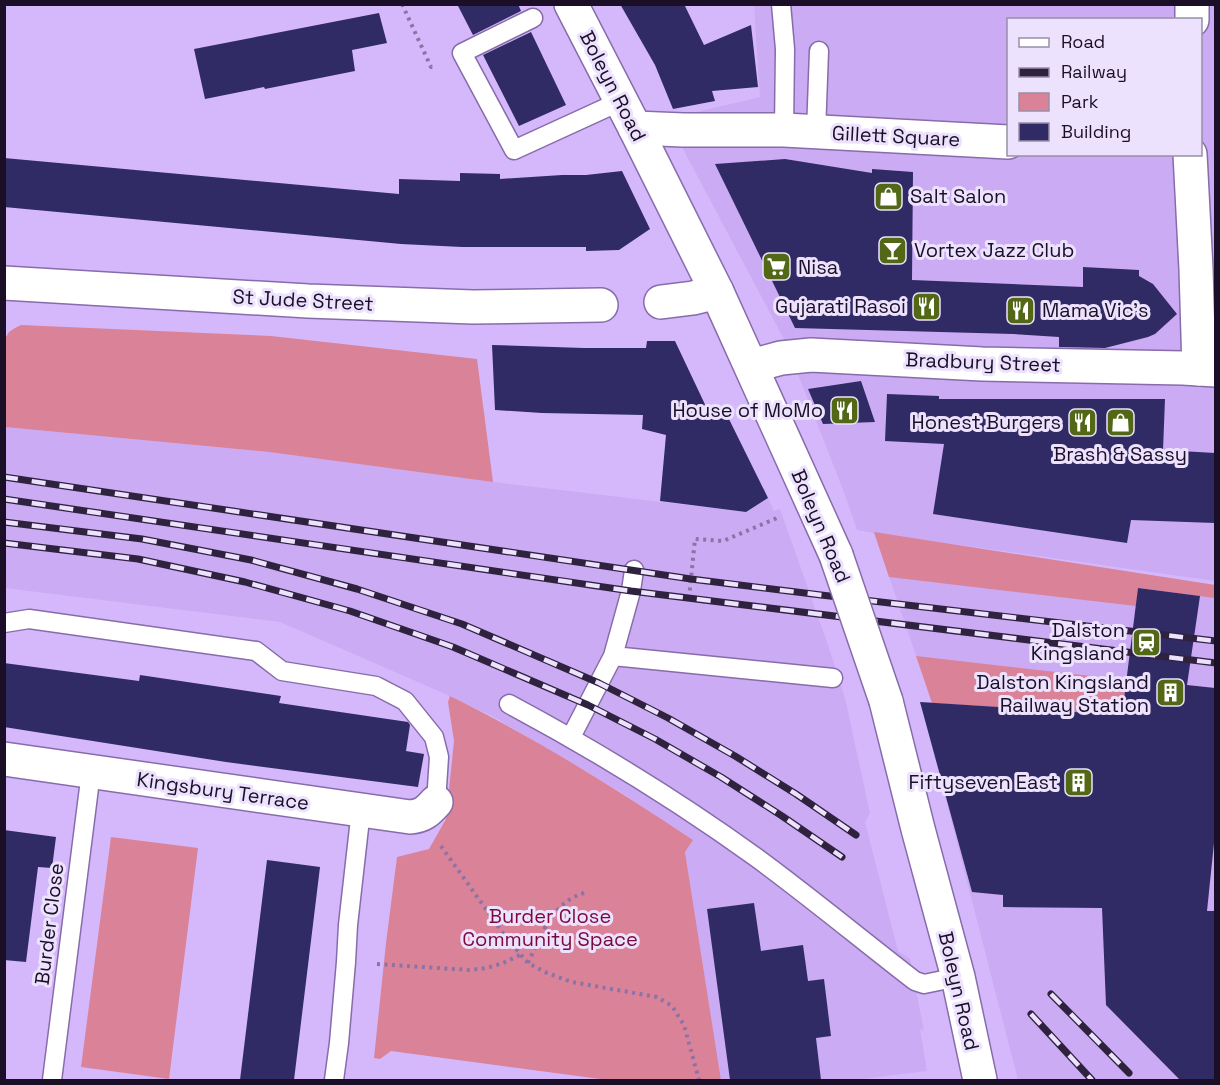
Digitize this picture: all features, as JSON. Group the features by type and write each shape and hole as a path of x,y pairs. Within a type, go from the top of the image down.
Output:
{"street":[{"name":"Boleyn Road","path":"571,4 717,292 836,555 886,700 958,977 980,1080"},
{"name":"Gillett Square","path":"628,114 683,130 784,130 1007,142"},
{"path":"1190,156 1196,269 1207,369"},
{"name":"St Jude Street","path":"4,283 332,302 473,307 601,305"},
{"path":"661,302 717,292"},
{"name":"Bradbury Street","path":"751,366 781,358 811,355 982,364 1207,369"},
{"name":"Kingsbury Terrace","path":"4,759 410,817 419,816 436,802"}],"lane":[{"path":"782,4 785,49 784,130"},
{"path":"533,18 462,53 514,150 628,114"},
{"path":"816,132 819,51"},
{"path":"571,737 613,656 631,591 634,570"},
{"path":"4,623 29,619 256,651 282,671 376,686 405,700 434,736 439,757 436,802"},
{"path":"613,656 833,678"},
{"path":"509,704 571,737 697,816 757,858 915,981 924,984 958,977"},
{"name":"Burder Close","path":"52,1080 91,772"},
{"path":"334,1080 361,810"}],"path":[{"path":"402,4 431,67 462,53"},
{"path":"689,598 695,539 723,541 783,516"},
{"path":"440,844 505,936 528,963 572,982 657,997 672,1006 684,1025 699,1080"},
{"path":"528,963 543,931 556,912 568,900 587,892"},
{"path":"346,962 469,970 487,968 520,955"}],"shaded area":[{"path":"754,5 1215,5 1215,581 940,542 1215,585 1215,1080 1018,1080 921,703 932,702 874,533 857,530 785,341 667,119 760,97"},
{"path":"5,427 269,452 493,482 746,512 768,498 774,511 780,509 845,698 870,813 865,822 898,951 910,959 924,1031 920,1029 927,1071 853,1080 721,1080 685,851 693,840 624,794 492,716 280,622 5,588"}],"green space":[{"path":"21,325 271,336 477,359 493,482 269,452 5,427 4,351 6,337 9,332"},
{"path":"874,532 1215,585 1215,598 1138,588 1136,606 889,577"},
{"path":"916,656 1126,680 1124,699 1215,719 1215,721 932,703"},
{"name":"Burder Close Community Space","path":"450,696 574,764 693,840 685,852 721,1080 608,1080 391,1051 380,1059 374,1058 397,857 429,849 446,819 454,741 448,702"},
{"path":"111,837 198,848 169,1079 81,1067"}],"building":[{"path":"457,4 518,4 521,11 473,35"},
{"path":"620,4 684,4 704,45 751,25 758,87 712,91 715,101 673,109 655,65"},
{"path":"379,13 387,43 352,50 355,71 205,99 194,49"},
{"path":"531,32 566,105 519,126 483,55"},
{"path":"4,158 399,194 399,179 460,181 460,173 500,174 500,179 622,171 650,229 619,250 586,251 586,247 462,247 401,244 4,207"},
{"path":"785,159 872,173 872,169 913,172 912,280 1083,287 1083,267 1139,270 1139,276 1153,284 1177,314 1155,334 1105,348 1059,347 1059,337 1013,334 795,328 715,164"},
{"path":"647,341 675,341 710,415 724,409 768,498 746,512 660,501 666,435 642,429 643,415 495,410 492,345 646,348"},
{"name":"House of MoMo","path":"861,381 875,422 823,424 808,389"},
{"path":"887,394 939,396 939,399 1165,399 1163,450 1215,453 1215,523 1131,520 1127,543 933,514 944,444 885,441"},
{"name":"Fiftyseven East","path":"1138,588 1200,596 1187,685 1215,688 1215,843 1207,911 1215,911 1215,1080 1180,1080 1106,1005 1102,908 1003,907 1003,895 972,892 920,702 1122,715"},
{"path":"4,663 139,681 140,675 281,696 279,703 408,722 410,725 406,751 424,754 418,787 226,762 4,727"},
{"path":"4,830 56,837 52,868 38,867 26,962 4,960"},
{"path":"267,860 320,867 294,1080 240,1080"},
{"path":"754,903 761,951 803,945 808,981 824,979 831,1036 816,1038 821,1080 730,1080 707,909"}],"railway":[{"path":"4,477 691,579 1216,641"},
{"path":"4,499 631,591 1216,663"},
{"path":"4,522 142,539 251,560 357,589 462,624 599,683 668,718 735,756 856,835"},
{"path":"4,543 138,559 245,582 350,611 453,647 588,705 655,739 721,777 842,857"},
{"path":"1051,994 1129,1073"},
{"path":"1031,1014 1092,1080"}],"place":[{"name":"Salt Salon","path":"889,196"},
{"name":"Vortex Jazz Club","path":"893,250"},
{"name":"Nisa","path":"777,267"},
{"name":"Gujarati Rasoi","path":"927,306"},
{"name":"Mama Vic's","path":"1021,310"},
{"name":"House of MoMo","path":"844,410"},
{"name":"Honest Burgers","path":"1082,422"},
{"name":"Brash & Sassy","path":"1120,423"},
{"name":"Dalston Kingsland","path":"1146,642"},
{"name":"Dalston Kingsland Railway Station","path":"1170,693"},
{"name":"Fiftyseven East","path":"1079,782"}]}
